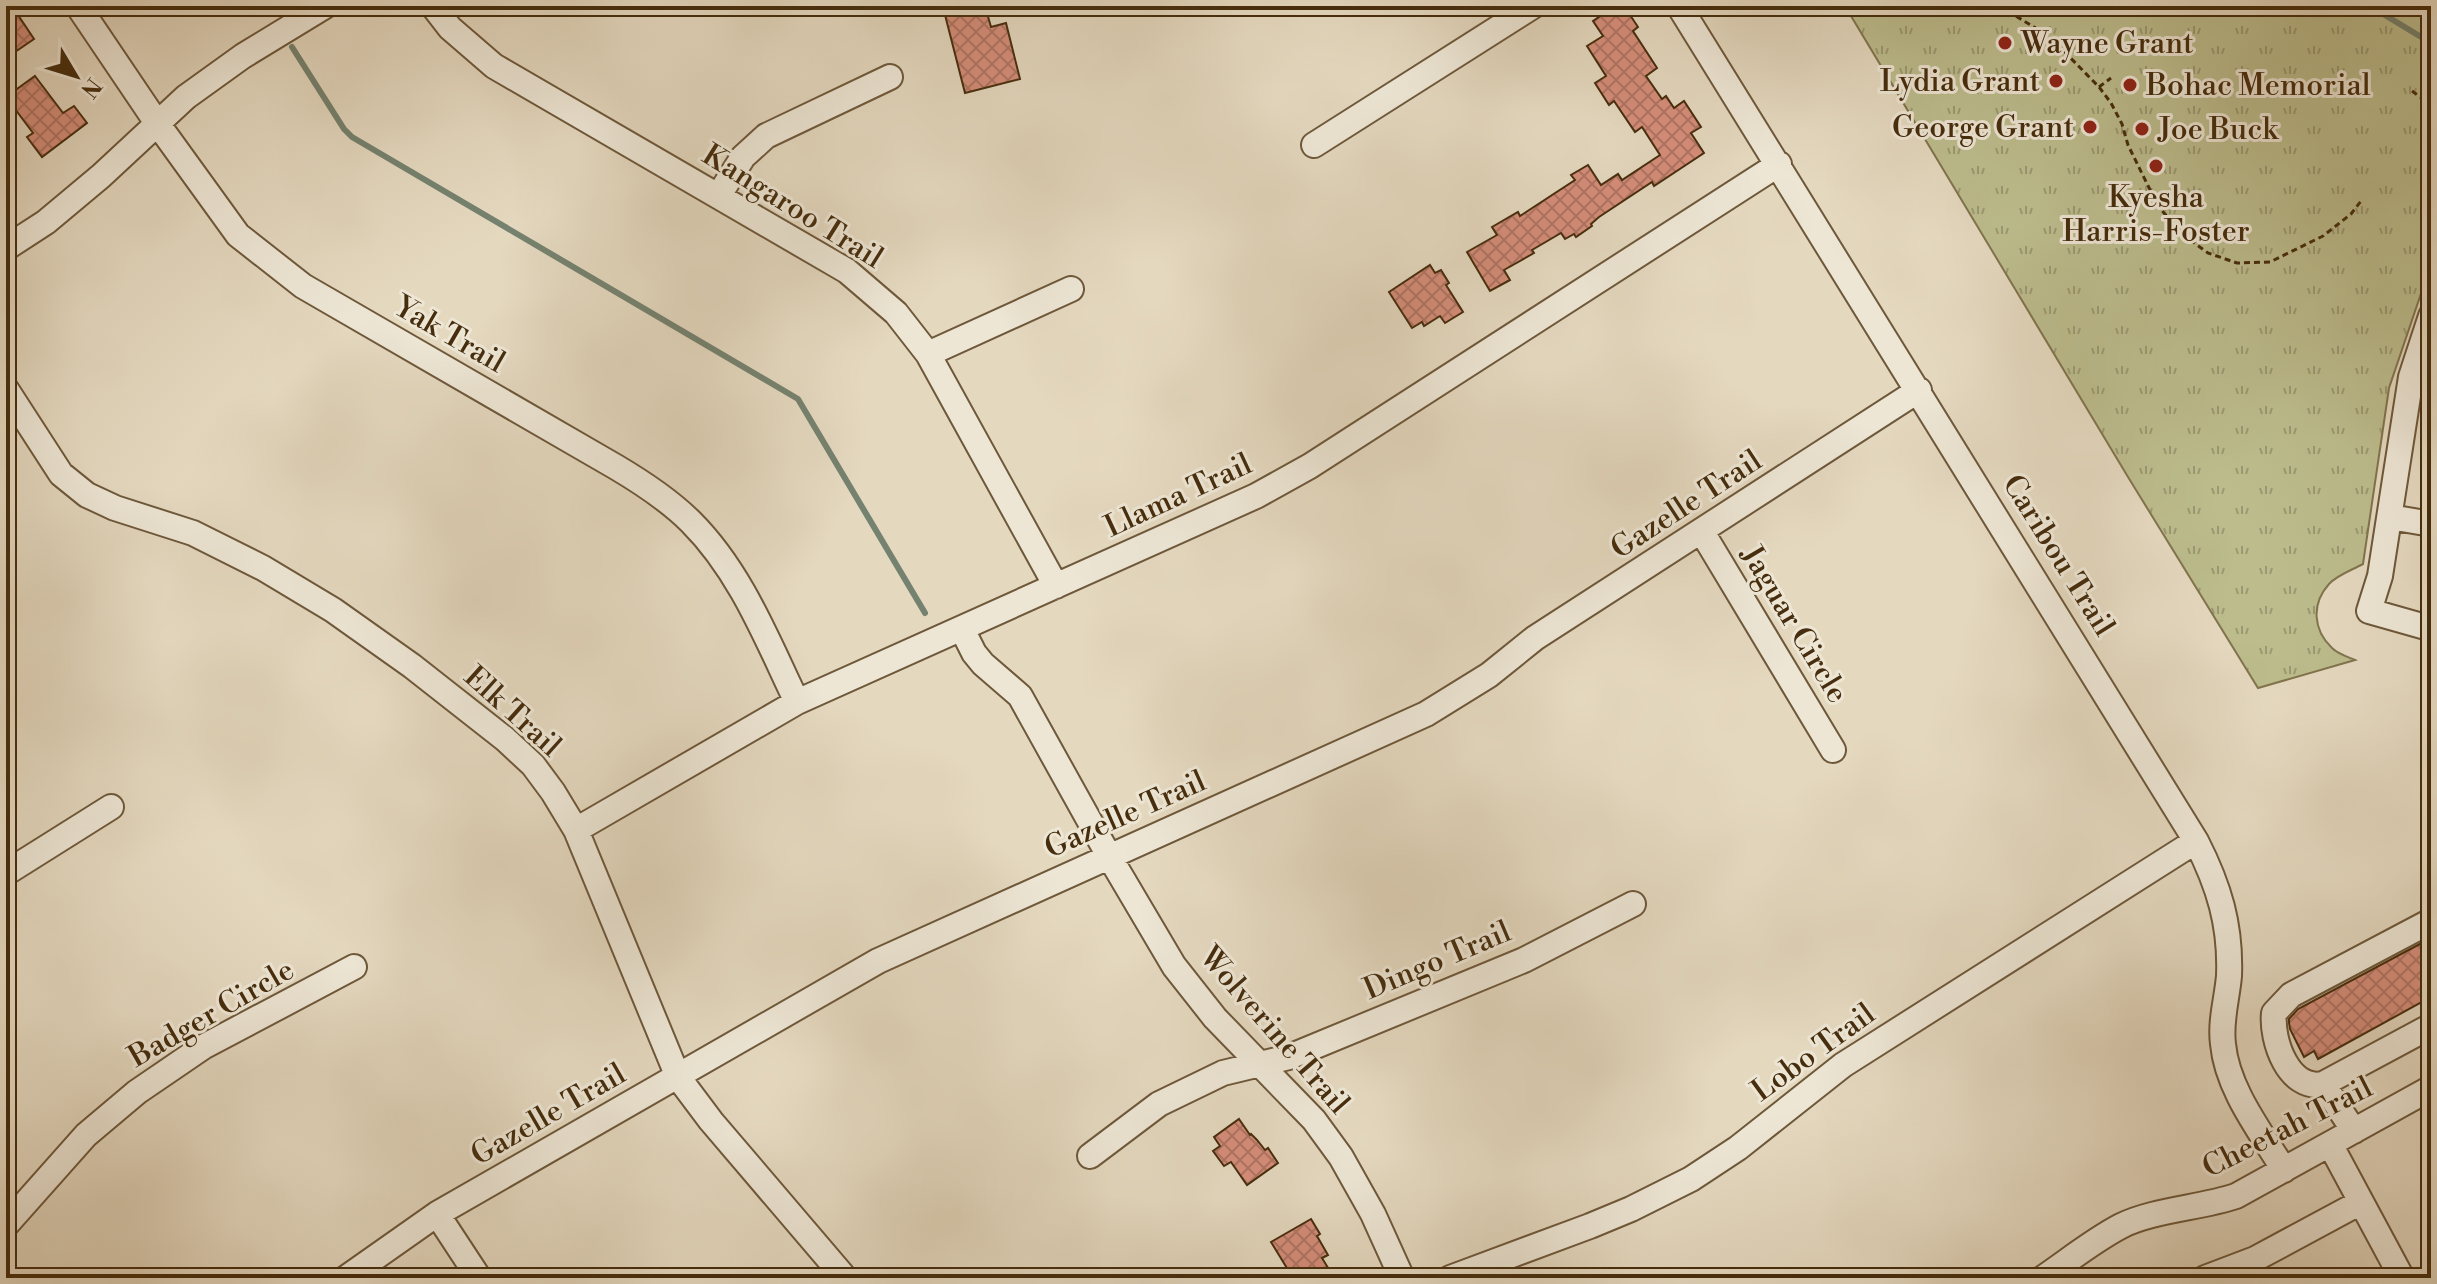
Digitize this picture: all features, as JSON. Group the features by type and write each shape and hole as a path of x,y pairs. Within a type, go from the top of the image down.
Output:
{"street":[{"name":"Yak Trail","path":"78,6 238,235 303,286 616,467 655,491 691,522 744,592 797,702"},
{"path":"6,248 46,222 101,176 186,97 243,56 325,6"},
{"name":"Kangaroo Trail","path":"433,6 450,28 494,66 847,271 896,313 928,354 1056,586"},
{"path":"1314,145 1533,6"},
{"name":"Caribou Trail","path":"1679,6 2196,841 2214,877 2228,938 2229,978 2222,1024 2229,1072 2284,1170"},
{"path":"719,195 743,157 766,136 890,77"},
{"name":"Llama Trail","path":"576,830 797,702 1256,496 1310,466 1779,164"},
{"path":"928,354 1071,289"},
{"path":"2429,325 2411,377 2380,576 2369,611 2430,629"},
{"name":"Elk Trail","path":"6,389 61,474 87,495 115,508 193,533 263,568 333,610 412,666 533,765 576,830 678,1077 711,1121 845,1278"},
{"name":"Gazelle Trail","path":"346,1278 437,1214 878,961 1426,714 1489,675 1535,638 1919,390"},
{"path":"2390,517 2431,524"},
{"name":"Jaguar Circle","path":"1702,532 1833,750"},
{"name":"Wolverine Trail","path":"962,629 983,664 1020,696 1174,966 1215,1018 1314,1120 1341,1157 1373,1214 1402,1278"},
{"path":"6,873 111,807"},
{"name":"Lobo Trail","path":"1450,1278 1604,1220 1691,1179 1738,1148 1843,1065 2196,841"},
{"name":"Dingo Trail","path":"1090,1156 1159,1104 1223,1073 1289,1057 1524,960 1633,904"},
{"path":"2431,921 2291,995 2274,1013 2275,1044 2300,1082 2312,1087 2431,1026"},
{"name":"Badger Circle","path":"6,1225 86,1135 137,1092 203,1047 354,967"},
{"path":"2323,1084 2354,1131"},
{"name":"Cheetah Trail","path":"2043,1278 2122,1226 2236,1196 2430,1091"},
{"path":"2330,1144 2402,1278"},
{"path":"2205,1278 2255,1259 2361,1202"},
{"path":"437,1214 479,1278"}],"path":[{"path":"1999,6 2049,36 2099,87 2122,124 2128,145 2158,206 2182,234 2208,253 2237,263 2270,262 2323,236 2351,214 2361,201"},
{"path":"2099,87 2111,78"},
{"path":"2412,91 2431,105"}],"green space":[{"path":"1845,6 2431,6 2431,264 2389,388 2363,564 2332,581 2323,592 2317,608 2318,625 2326,641 2337,652 2355,660 2258,688"}],"building":[{"path":"6,6 12,6 34,39 6,58"},
{"path":"964,6 985,6 991,27 1006,23 1020,79 965,93 944,11"},
{"path":"1624,6 1638,27 1633,31 1657,68 1646,76 1662,99 1666,96 1674,108 1684,101 1701,127 1691,133 1704,153 1654,186 1652,182 1599,217 1576,237 1574,234 1565,239 1561,233 1532,250 1534,253 1504,270 1510,280 1490,291 1467,252 1497,235 1492,227 1518,212 1520,216 1575,180 1571,175 1588,165 1601,185 1618,174 1622,180 1660,155 1642,127 1635,132 1614,101 1609,105 1595,83 1606,76 1587,46 1603,36 1593,21"},
{"path":"35,76 63,113 74,106 87,123 42,157 27,137 33,133 6,97"},
{"path":"1430,265 1435,273 1441,270 1449,283 1446,285 1463,312 1445,323 1440,316 1424,326 1422,322 1412,328 1389,292"},
{"path":"2431,938 2431,997 2318,1059 2314,1051 2304,1057 2289,1023 2298,1009"},
{"path":"1239,1119 1265,1150 1268,1148 1278,1163 1247,1185 1231,1162 1224,1166 1213,1151 1220,1146 1214,1137"},
{"path":"1311,1219 1328,1255 1322,1258 1330,1271 1317,1278 1293,1278 1271,1242"}],"waterway":[{"path":"265,6 268,11"},
{"path":"2370,6 2431,43"},
{"path":"292,47 352,137 798,399 925,613"}],"place":[{"name":"Wayne Grant","path":"2005,43"},
{"name":"Lydia Grant","path":"2056,81"},
{"name":"Bohac Memorial","path":"2130,85"},
{"name":"George Grant","path":"2090,127"},
{"name":"Joe Buck","path":"2142,129"},
{"name":"Kyesha Harris-Foster","path":"2156,166"}]}
